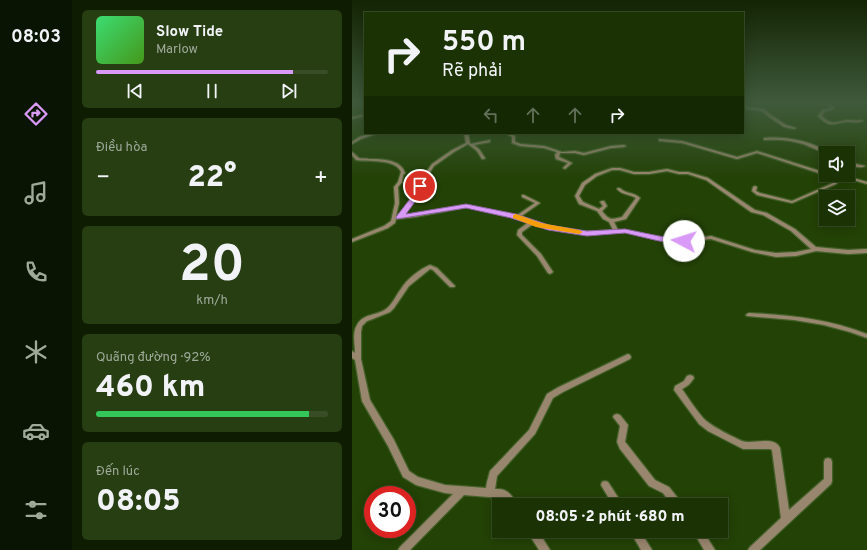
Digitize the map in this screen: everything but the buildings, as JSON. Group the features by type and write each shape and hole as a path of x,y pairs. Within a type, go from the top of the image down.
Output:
{"street":[{"path":"352,142 374,134"},
{"path":"466,134 469,144 480,153 483,158"},
{"path":"509,134 514,137 513,142 518,145 544,147 559,152 584,154 612,146 624,146"},
{"path":"765,139 782,138 795,140 819,149"},
{"path":"660,140 680,142 738,158 757,152 819,172"},
{"path":"352,241 389,226 417,195 422,181 433,166 452,151 469,144 489,141"},
{"path":"559,152 557,155 558,158 570,163 565,168"},
{"path":"352,154 357,159 388,162 401,169 402,179 396,187 397,217"},
{"path":"855,165 863,166"},
{"path":"616,231 611,221 605,218 598,210 581,203 577,196 583,184 596,175 614,168 636,174 674,171 679,174 702,177 714,183 753,211 765,214 796,231 815,249"},
{"path":"855,180 867,183"},
{"path":"756,187 754,191 759,194 793,202 832,186 835,182"},
{"path":"611,221 624,218 638,198 635,195 622,192 619,189"},
{"path":"517,217 538,203 524,196"},
{"path":"598,210 604,206 602,202"},
{"path":"397,217 425,214 464,206 517,217 548,227 587,233 616,231 629,232 674,241 711,237 754,252 776,255 796,254 815,249 848,252 867,251"},
{"path":"531,222 520,231 519,235 540,257 550,272"},
{"path":"452,286 435,269 430,267 405,287 388,310 368,318 359,324 357,330 359,346 355,357 366,401 406,474 416,481 431,486 462,492 490,492 503,494 507,498"},
{"path":"749,315 801,318 827,323 867,336"},
{"path":"490,492 490,482 493,474 532,432 550,396 628,357"},
{"path":"690,378 687,383 678,390 702,422 710,429 743,445 771,445 776,448 786,519"},
{"path":"616,417 624,425 621,442 623,446 652,483 666,490 672,498"},
{"path":"753,550 828,481 828,462"},
{"path":"605,485 613,498"},
{"path":"403,550 462,492"},
{"path":"537,538 545,550"},
{"path":"639,538 647,550"},
{"path":"702,538 710,550"}],"slow traffic":[{"path":"516,216 527,222 579,232"}],"route":[{"path":"420,186 412,203 400,217 415,216 466,206 516,216 527,222 548,227 587,233 625,231 659,239 684,241"}]}
